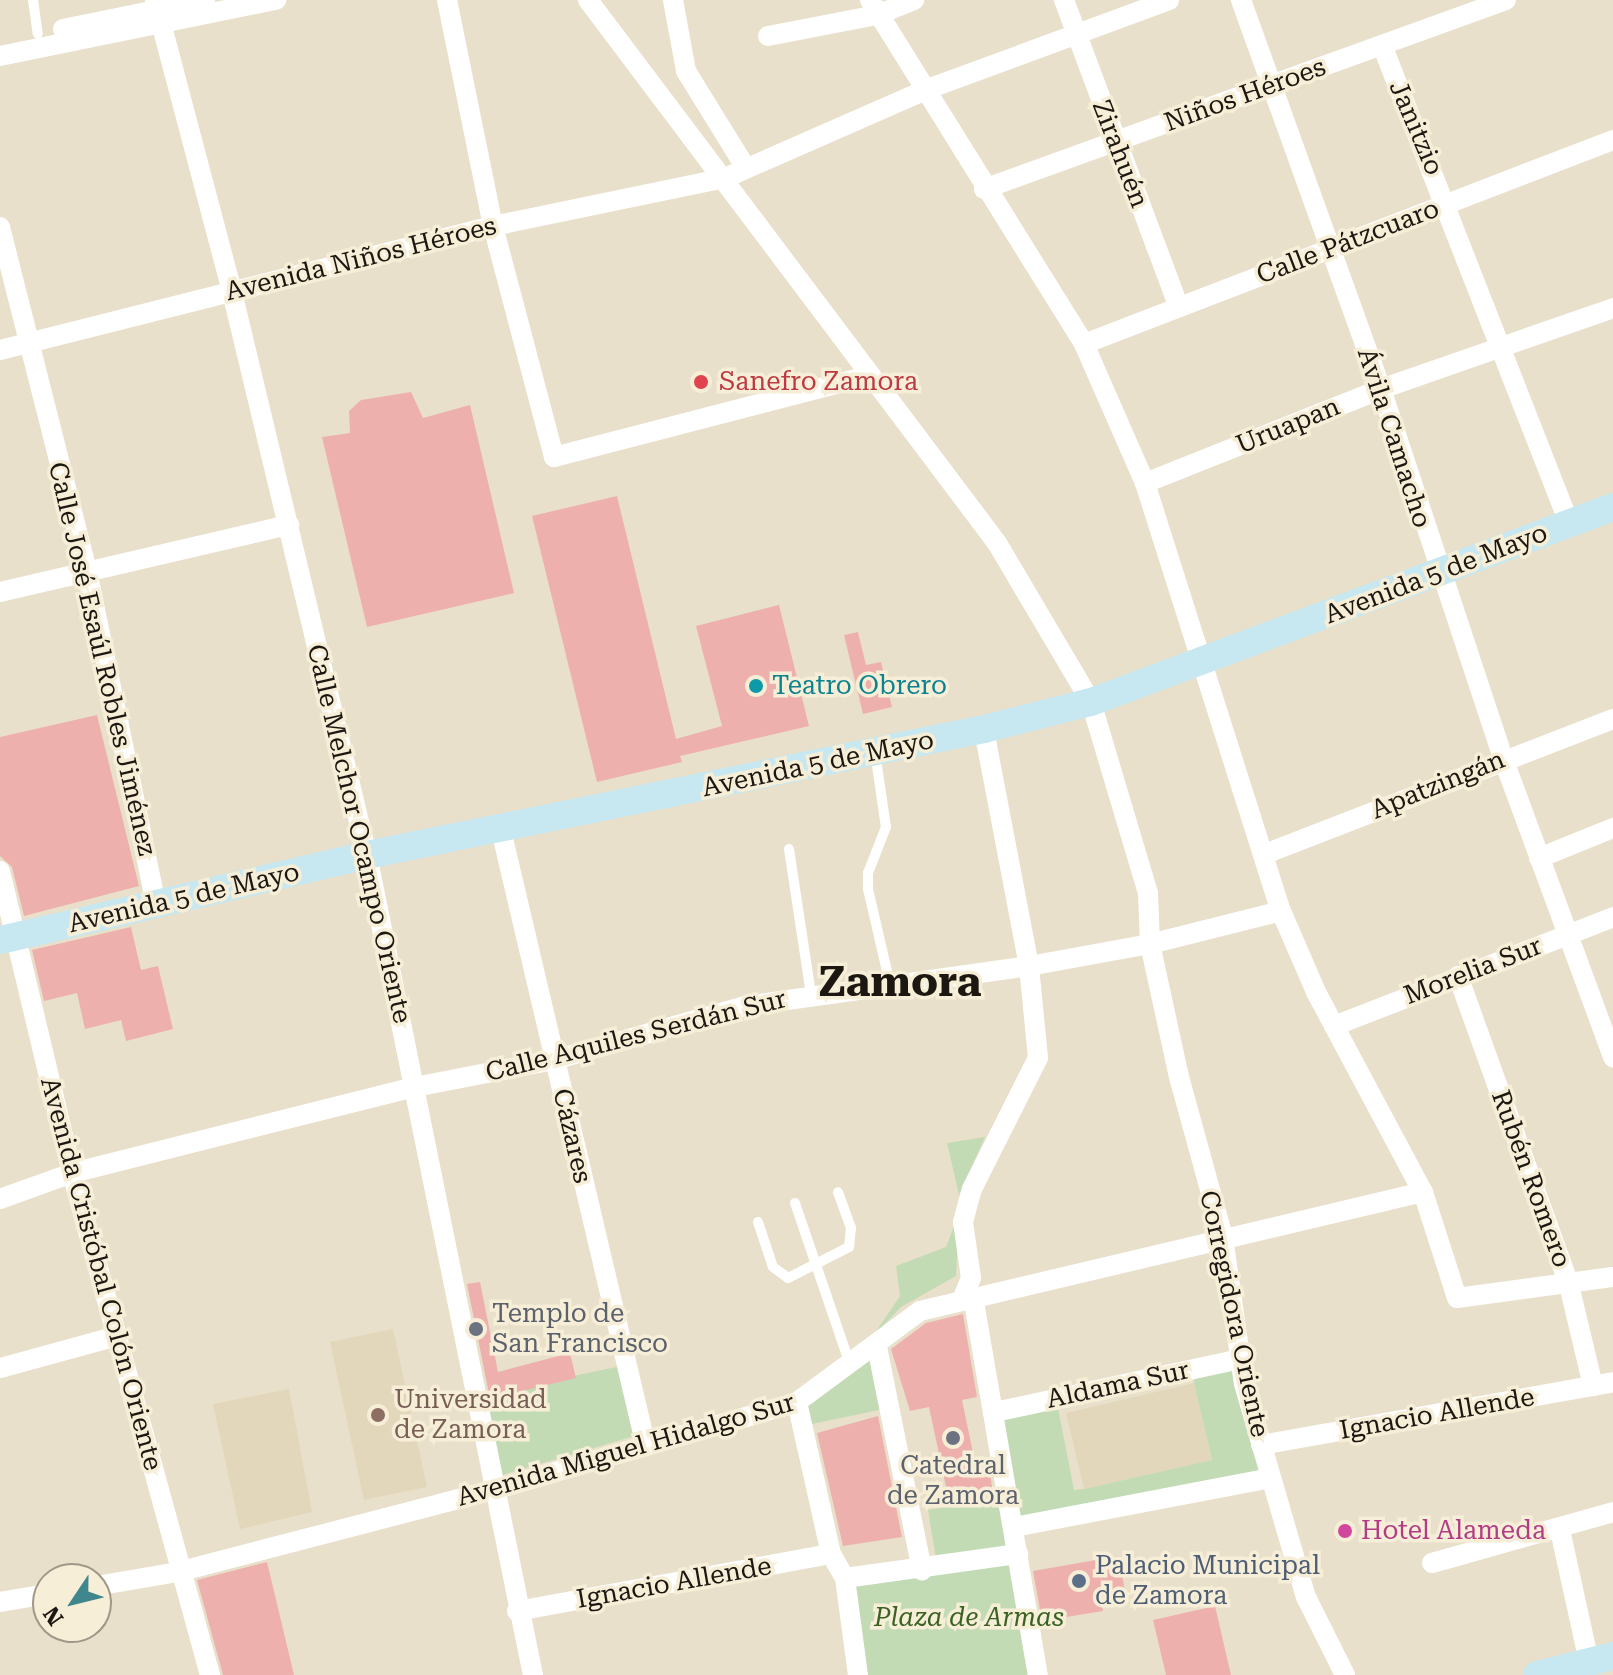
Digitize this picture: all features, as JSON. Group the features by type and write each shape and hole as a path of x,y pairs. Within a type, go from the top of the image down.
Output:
{"street":[{"path":"0,42 205,0"},
{"path":"0,56 157,11 276,0"},
{"path":"447,0 493,226 554,457 870,375"},
{"name":"Corregidora Oriente","path":"588,0 997,543 1091,702 1148,893 1150,944 1179,1077 1223,1237 1240,1359 1261,1445 1306,1597 1345,1675"},
{"path":"673,0 686,71 746,168"},
{"path":"768,36 873,7 914,0"},
{"name":"Zirahuén","path":"1064,0 1179,307"},
{"path":"725,178 925,90 1075,32 1169,0"},
{"name":"Ávila Camacho","path":"1241,0 1269,85 1381,389 1438,573 1503,758 1613,1057"},
{"name":"Niños Héroes","path":"984,189 1502,1"},
{"path":"873,7 984,189 1084,344 1145,483 1200,666 1265,854 1281,911 1334,1026 1423,1192 1457,1298 1613,1277"},
{"name":"Calle Melchor Ocampo Oriente","path":"157,11 232,292 367,855 517,1611 533,1675"},
{"name":"Janitzio","path":"1382,45 1448,203 1569,523"},
{"name":"Calle Pátzcuaro","path":"1084,344 1613,140"},
{"name":"Avenida Niños Héroes","path":"0,350 493,226 725,178"},
{"name":"Calle José Esaúl Robles Jiménez","path":"0,227 27,344 87,571 156,905"},
{"name":"Uruapan","path":"1145,483 1381,389 1502,344 1613,308"},
{"name":"Avenida 5 de Mayo","path":"7,938 367,855 984,729 1091,702 1200,666 1613,507"},
{"path":"0,592 289,525"},
{"name":"Apatzingán","path":"1265,854 1503,758 1613,719"},
{"path":"984,729 1029,966 1038,1058 972,1189 963,1222 971,1278 968,1298 995,1412 1038,1675"},
{"path":"1539,858 1613,828"},
{"name":"Cázares","path":"501,830 645,1442"},
{"name":"Avenida Cristóbal Colón Oriente","path":"0,871 7,938 117,1336 178,1572 210,1675"},
{"name":"Calle Aquiles Serdán Sur","path":"0,1199 72,1173 415,1087 554,1060 745,1006 811,994 1029,966 1150,944 1281,911"},
{"name":"Morelia Sur","path":"1334,1026 1613,917"},
{"name":"Rubén Romero","path":"1458,976 1603,1384"},
{"name":"Avenida Miguel Hidalgo Sur","path":"112,1583 178,1572 493,1490 645,1442 797,1402 877,1347 904,1319 968,1298 1423,1192"},
{"path":"0,1368 117,1336"},
{"path":"877,1347 922,1571"},
{"name":"Aldama Sur","path":"995,1412 1240,1359"},
{"name":"Ignacio Allende","path":"1261,1445 1603,1384"},
{"path":"797,1402 831,1554 845,1578 858,1675"},
{"path":"1014,1527 1270,1478"},
{"path":"1432,1563 1560,1530 1613,1512"},
{"path":"1537,1675 1601,1659 1560,1530"},
{"name":"Ignacio Allende","path":"517,1611 831,1554"},
{"path":"845,1578 922,1571 1018,1554"},
{"path":"0,1602 32,1597"}],"lane":[{"path":"33,0 38,34"},
{"path":"875,752 886,827 868,873 868,889 890,984"},
{"path":"789,849 811,994"},
{"path":"758,1222 779,1276 788,1278 817,1266 849,1247 853,1240 838,1192"},
{"path":"795,1203 850,1367"}],"shaded area":[{"name":"Universidad de Zamora","path":"393,1329 427,1487 364,1500 330,1342"},
{"path":"1194,1383 1212,1460 1084,1489 1066,1413"},
{"path":"289,1389 312,1512 240,1529 213,1404"}],"green space":[{"path":"985,1137 959,1195 947,1143"},
{"path":"959,1213 956,1276 901,1307 873,1336 900,1296 896,1266 946,1247"},
{"path":"877,1347 889,1408 802,1426 797,1402"},
{"path":"1240,1359 1263,1479 1019,1525 1001,1411 1056,1398 1074,1490 1084,1489 1212,1460 1194,1383 1196,1368"},
{"path":"621,1366 638,1435 499,1476 481,1395"},
{"name":"Plaza de Armas","path":"1005,1498 1036,1675 858,1675 845,1578 937,1565 928,1510"}],"building":[{"path":"411,392 423,418 470,405 514,593 367,627 322,437 350,433 349,411 361,400"},
{"path":"617,496 676,739 722,726 696,626 779,605 809,726 680,756 682,762 597,782 532,516"},
{"path":"858,632 866,665 881,662 892,707 863,714 844,635"},
{"path":"97,715 139,886 24,916 12,867 0,856 0,737"},
{"path":"131,927 141,970 158,966 173,1029 126,1041 121,1020 85,1029 77,993 44,1001 32,950"},
{"path":"480,1282 498,1372 570,1353 576,1378 490,1399 467,1284"},
{"name":"Catedral de Zamora","path":"963,1314 977,1397 962,1400 976,1467 989,1464 992,1487 948,1496 929,1407 910,1411 891,1349 926,1323"},
{"path":"878,1416 902,1537 843,1546 817,1433"},
{"name":"Palacio Municipal de Zamora","path":"1119,1556 1125,1592 1101,1596 1103,1611 1042,1621 1033,1571"},
{"path":"267,1562 294,1675 223,1675 197,1580"},
{"path":"1215,1606 1231,1675 1166,1675 1153,1620"}],"place":[{"name":"Sanefro Zamora","path":"701,382"},
{"name":"Teatro Obrero","path":"756,686"},
{"name":"Templo de San Francisco","path":"476,1329"},
{"name":"Universidad de Zamora","path":"378,1415"},
{"name":"Catedral de Zamora","path":"953,1438"},
{"name":"Hotel Alameda","path":"1345,1531"},
{"name":"Palacio Municipal de Zamora","path":"1079,1581"}],"district":[{"name":"Zamora","path":"900,982"}]}
